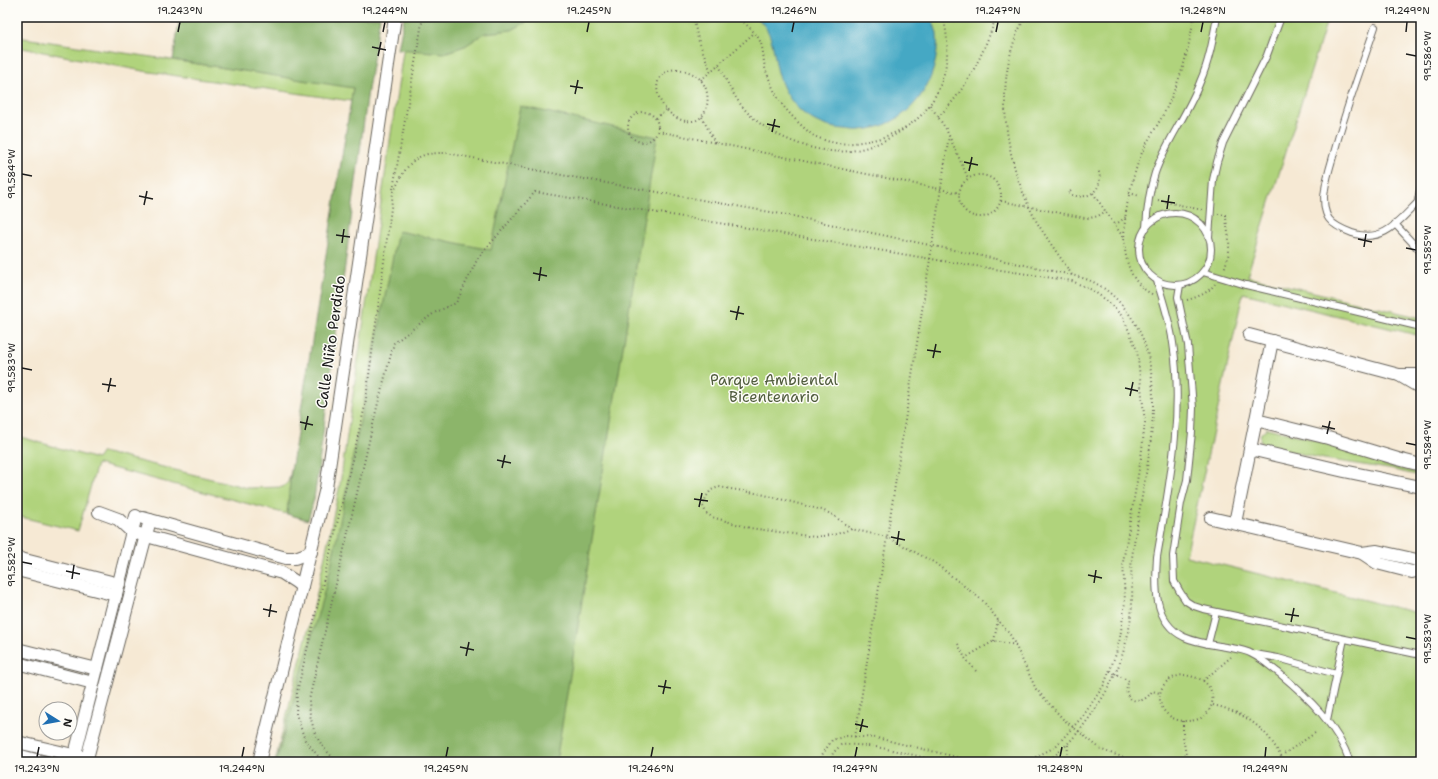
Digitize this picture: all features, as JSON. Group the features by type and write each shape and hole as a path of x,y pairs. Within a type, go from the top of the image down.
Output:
{"street":[{"name":"Calle Niño Perdido","path":"259,762 326,488 395,17"},
{"path":"1248,336 1399,375 1421,375"},
{"path":"1235,523 1272,341"},
{"path":"1399,375 1421,388"},
{"path":"1256,420 1328,438 1421,465"},
{"path":"1250,449 1421,487"},
{"path":"99,512 118,519 132,532 268,569 286,575 302,588"},
{"path":"118,519 136,516 286,558 303,556 311,552"},
{"path":"82,760 93,683 136,516"},
{"path":"1211,518 1362,553 1377,563 1412,572 1421,570"},
{"path":"82,760 119,637 150,520"},
{"path":"1362,553 1377,551 1417,560 1421,563"},
{"path":"268,569 271,554"},
{"path":"17,558 117,589"},
{"path":"17,570 117,589"},
{"path":"106,633 119,637"},
{"path":"17,649 97,669"},
{"path":"17,663 93,683"},
{"path":"17,742 82,760"},
{"path":"17,755 44,762"}],"lane":[{"path":"1146,228 1149,198 1155,173 1200,83 1208,60 1216,17"},
{"path":"1209,237 1203,227 1196,220 1186,215 1174,213 1164,215 1154,220 1146,228 1140,239 1138,251 1141,263 1148,273 1157,281 1168,285 1189,283 1203,272 1209,261 1211,249 1209,237 1210,212 1213,180 1217,162 1223,143 1266,54 1280,17"},
{"path":"1375,27 1345,115 1324,191 1324,203 1328,219 1341,229 1358,235 1369,237 1377,236 1388,230 1420,204 1418,200 1421,185"},
{"path":"1395,224 1421,252"},
{"path":"1203,272 1254,287 1421,327"},
{"path":"1157,281 1173,342 1177,394 1177,423 1172,472 1157,557 1156,587 1161,613 1166,623 1174,631 1194,640 1278,658 1336,674"},
{"path":"1180,285 1178,302 1188,345 1193,408 1188,474 1181,504 1173,556 1174,580 1180,592 1186,600 1194,606 1216,612 1421,655"},
{"path":"1208,644 1216,612"},
{"path":"1327,720 1344,639"},
{"path":"1251,653 1294,686 1327,720 1346,751 1350,762"}],"path":[{"path":"324,762 305,740 296,714 297,692 365,406 393,193 423,17"},
{"path":"693,17 698,38 711,72"},
{"path":"738,17 757,36 763,48 764,64 770,83 780,102 814,136 832,143 852,144 874,140 897,131 920,118"},
{"path":"719,64 735,98 749,114 767,129 804,146 824,150 849,151 864,148 894,136 920,118 933,101 944,74 948,47 943,17"},
{"path":"938,117 948,108 962,89 989,39 996,17"},
{"path":"1025,17 1015,39 1010,58 1006,87 1008,139 1020,188 1039,225 1072,275"},
{"path":"1162,300 1146,292 1134,279 1127,263 1125,240 1126,217 1129,193 1134,175 1142,153 1171,99 1179,79 1189,47 1194,17"},
{"path":"701,81 754,33"},
{"path":"677,69 685,70 692,73 701,81 705,87 708,100 707,107 702,117 692,122 676,117 666,110 660,101 658,93 658,84 661,76 666,71 677,69"},
{"path":"930,105 949,136 968,179"},
{"path":"656,118 666,110"},
{"path":"646,112 656,118 659,126 658,131 652,140 642,143 633,138 628,130 630,120 637,113 646,112"},
{"path":"702,117 716,143"},
{"path":"658,131 959,193"},
{"path":"855,737 949,136"},
{"path":"393,193 401,176 412,161 428,154 447,153 787,215 1072,275 1094,282 1109,292 1121,304 1132,319 1145,344 1150,368 1153,398 1152,425 1132,559 1132,601 1129,625 1121,660 1108,689 1068,744 1045,762"},
{"path":"1071,191 1068,193 1081,197 1093,193 1099,184 1100,178 1098,169"},
{"path":"977,175 984,175 991,177 1000,187 1002,194 1001,201 999,208 994,213 987,217 980,218 973,217 966,213 959,200 959,193 961,186 968,179 977,175"},
{"path":"345,762 334,759 323,747 315,734 310,715 309,700 377,407 394,343 434,313 456,303 478,258 535,192 930,259 1072,281 1092,290 1106,300 1123,317 1137,350 1144,423 1141,458 1123,562 1125,602 1120,638 1116,654 1104,685 1083,716 1055,747 1026,762"},
{"path":"1093,193 1125,240"},
{"path":"1129,193 1226,215 1229,246 1228,258 1221,277 1212,288 1197,298 1178,302"},
{"path":"1001,201 1086,218 1100,216 1106,211"},
{"path":"1115,225 1126,217"},
{"path":"851,529 838,534 815,537 750,528 712,518 706,513 703,506 706,497 711,490 719,487 761,494 809,506 833,515 851,529 887,537 935,563 983,601 1012,636 1036,689 1063,719 1102,750 1136,762"},
{"path":"994,641 998,620"},
{"path":"965,658 994,641 1016,645"},
{"path":"958,644 965,658 976,671"},
{"path":"1203,681 1240,650"},
{"path":"1110,671 1129,681 1126,690 1128,696 1132,700 1144,700 1149,697 1152,691 1160,693"},
{"path":"1184,675 1195,677 1203,681 1208,687 1212,695 1213,705 1209,712 1203,717 1191,721 1183,721 1166,713 1159,700 1160,693 1167,680 1176,676 1184,675"},
{"path":"1213,705 1223,707 1262,729 1271,739 1283,762"},
{"path":"1183,721 1183,736 1187,762"},
{"path":"1281,756 1315,733"},
{"path":"820,762 832,740 846,736 877,738 977,762"},
{"path":"830,762 833,754 841,745 854,744 943,762"},
{"path":"1067,762 1068,744"}],"green space":[{"path":"180,17 380,17 368,90 317,479 314,499 308,520 287,514 291,471 353,88 173,60"},
{"path":"404,17 535,17 512,30 485,33 465,46 444,53 398,49"},
{"name":"Parque Ambiental Bicentenario","path":"408,17 1328,17 1247,276 1421,318 1421,336 1243,293 1186,556 1421,614 1421,762 275,762 316,598 340,484"},
{"path":"17,37 353,87 351,101 143,71 17,47"},
{"path":"520,106 657,137 556,762 276,762 330,571 398,231 491,250"},
{"path":"1267,428 1336,445 1385,465 1421,473 1421,476 1389,469 1324,459 1275,448 1263,444 1260,440 1261,433"},
{"path":"17,436 97,459 102,452 248,488 283,487 288,482 291,471 287,514 97,464 78,531 17,516"}],"water":[{"path":"756,17 932,17 937,34 937,52 934,69 927,85 918,99 907,111 893,121 878,127 858,130 828,126 808,117 798,109 790,99 780,78 770,36 767,29"}]}
